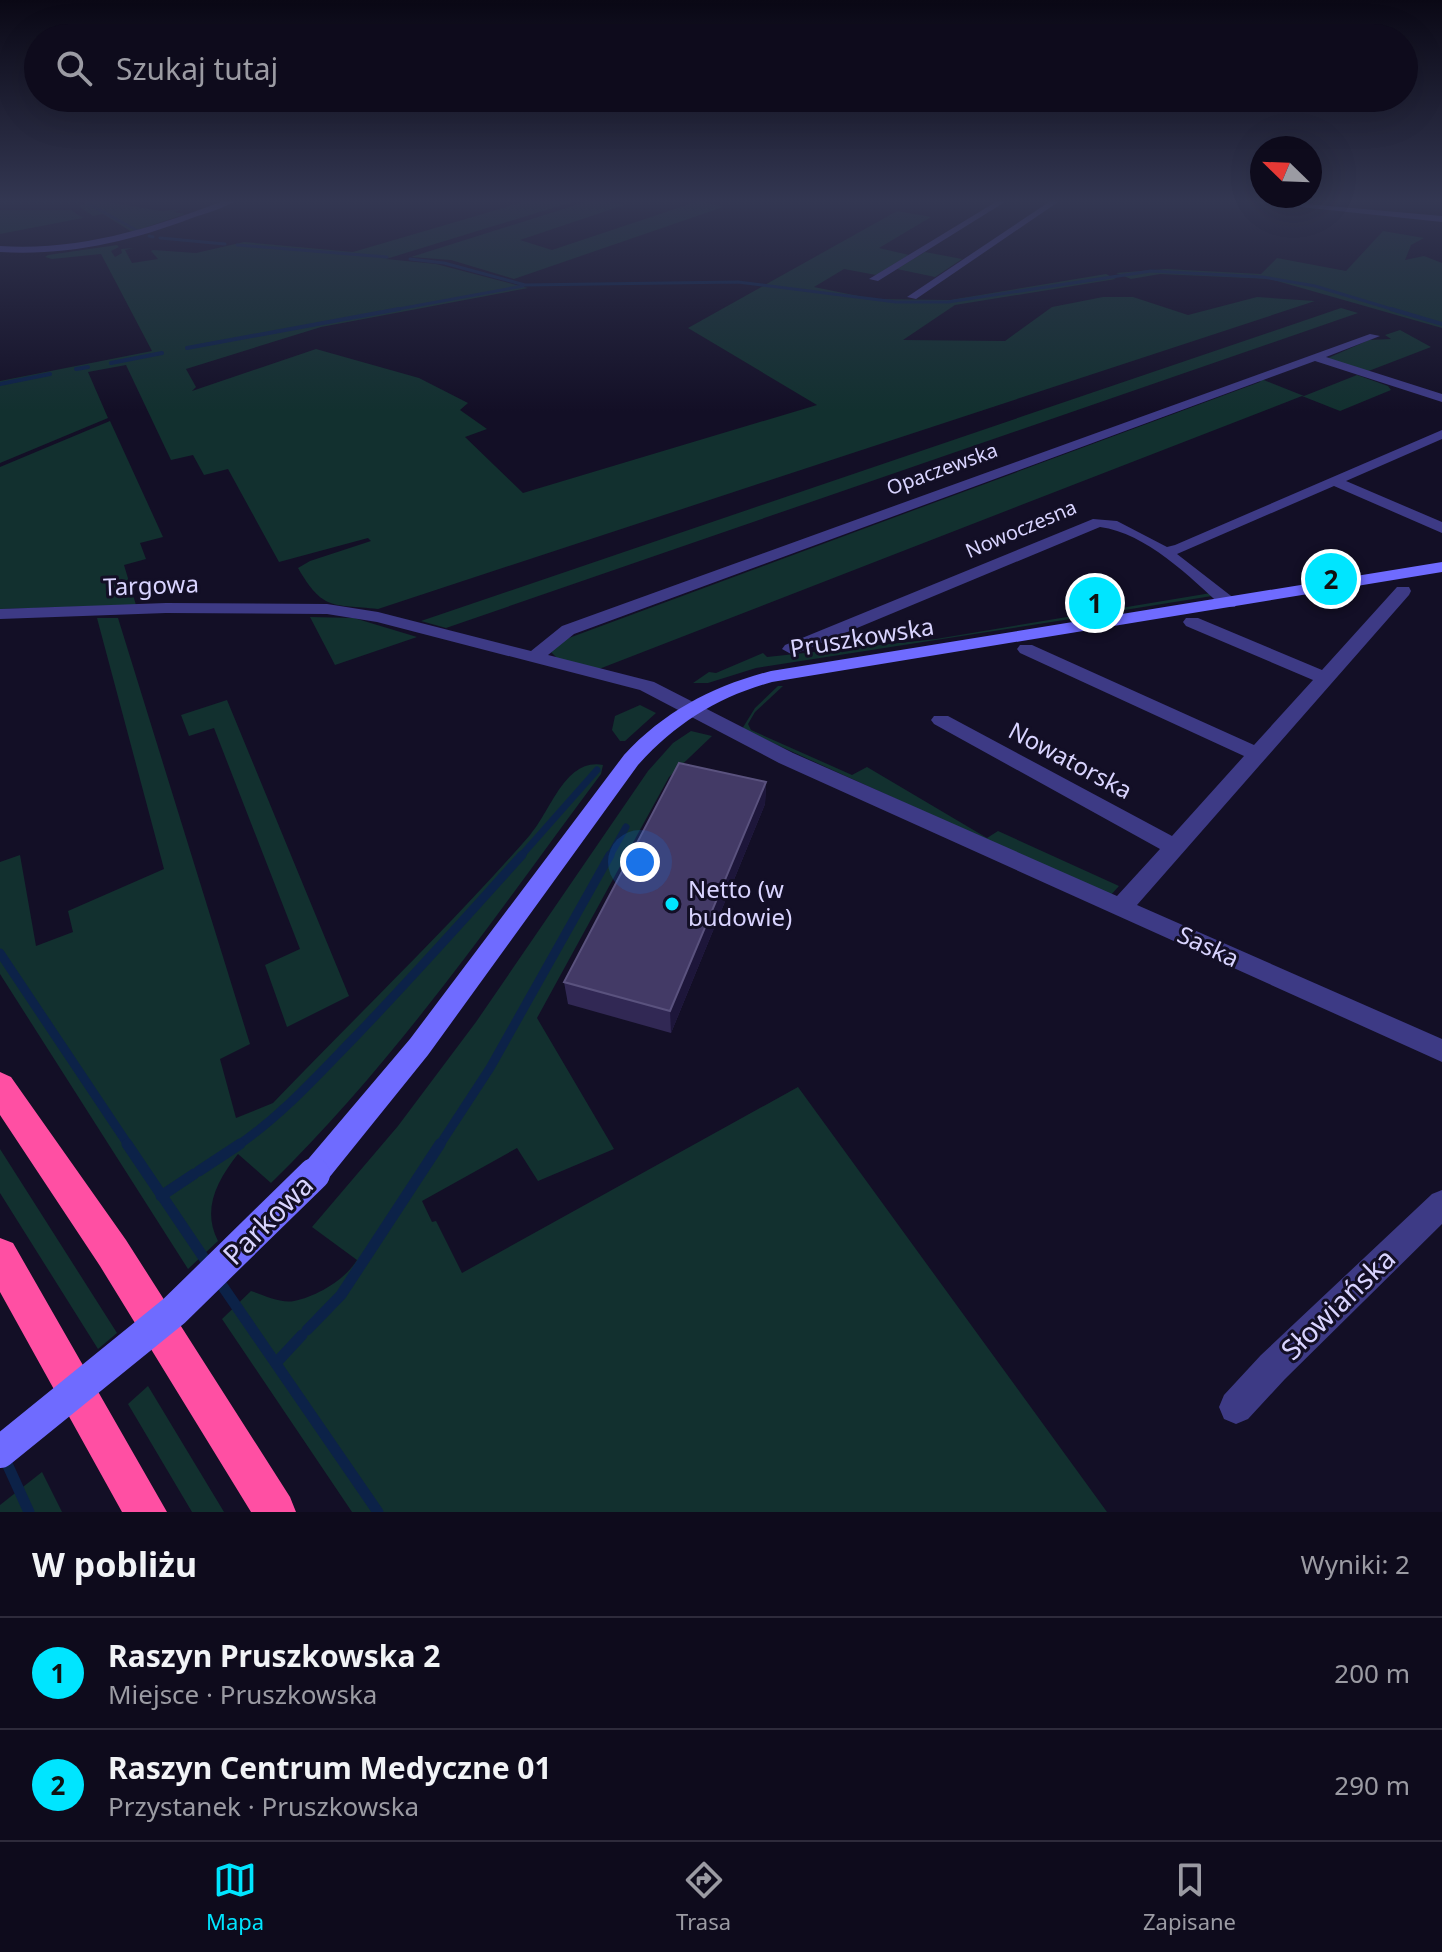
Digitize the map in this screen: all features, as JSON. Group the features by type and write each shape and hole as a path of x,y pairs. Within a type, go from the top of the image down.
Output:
{"highway":[{"path":"0,1087 113,1253 275,1512"},
{"path":"0,1256 146,1512"}],"street":[{"path":"874,279 888,271"},
{"path":"912,297 952,271"},
{"name":"Opaczewska","path":"533,658 568,630 1374,336"},
{"path":"1313,357 1442,398"},
{"path":"1165,552 1336,482 1442,434"},
{"path":"1336,482 1442,528"},
{"name":"Nowoczesna","path":"791,649 1098,522 1112,524 1165,552 1190,568 1229,603"},
{"name":"Pruszkowska","path":"494,947 631,760 656,732 691,707 723,691 771,677 1442,567"},
{"path":"1121,907 1403,591"},
{"name":"Targowa","path":"0,614 166,608 304,609 371,615 533,658"},
{"path":"1192,622 1324,678"},
{"path":"1026,649 1256,754"},
{"path":"533,658 647,686 691,707"},
{"name":"Saska","path":"691,707 786,758 1442,1051"},
{"name":"Nowatorska","path":"941,720 1174,847"},
{"name":"Parkowa","path":"0,1452 174,1311 314,1174 379,1099 494,947"},
{"name":"Słowiańska","path":"1236,1407 1273,1367 1442,1204"}],"green space":[{"path":"110,271 461,271 528,288 321,327 186,369 196,387 192,391 316,349 419,378 468,403 460,410 487,429 465,437 523,493 817,405 688,328 791,271 841,271 814,287 873,299 950,300 1106,274 1116,279 955,305 903,340 1005,341 1052,307 1103,297 1133,297 1188,315 1257,297 1315,301 378,609 339,605 322,599 298,568 310,561 371,541 368,538 279,562 228,469 204,475 193,455 171,460 126,365 88,372 108,418 0,463 0,381 152,351"},
{"path":"486,271 538,271 514,279"},
{"path":"852,271 883,271 876,275"},
{"path":"904,271 945,271 935,277"},
{"path":"1196,271 1261,274 1264,271 1442,271 1442,328 1270,279 1160,274 1131,279 1116,273"},
{"path":"1341,308 1358,313 446,628 421,621"},
{"path":"1400,330 1431,347 1366,372 1328,358 1369,340 1391,339 1385,335"},
{"path":"1357,375 1388,386 1391,390 1340,411 1302,396 599,669 559,660 551,652 558,642 1260,382 1261,379 1304,396"},
{"path":"110,421 163,537 140,543 146,559 124,565 136,605 0,609 0,467"},
{"path":"1211,593 1212,596 1112,612 1100,598 1084,600 1096,615 756,668 708,683 693,683 709,672 716,673 763,653 767,657 936,639 1091,613 1079,600 1106,595 1115,609"},
{"path":"310,617 354,618 417,637 335,665"},
{"path":"97,618 118,618 250,1044 220,1059 236,1118 273,1103 499,870 538,825 569,778 590,765 603,765 601,774 444,985 317,1136 271,1183 238,1154 223,1175 211,1207 213,1230 218,1241 188,1269 0,974 0,862 20,855 36,946 73,932 68,911 164,869"},
{"path":"778,686 783,686 755,712 748,724 751,730 852,775 867,767 987,838 998,831 1119,886 1110,896 742,729 755,708"},
{"path":"227,700 349,996 287,1027 265,965 300,949 214,728 189,736 181,715"},
{"path":"640,705 656,713 625,741 620,741 612,730 615,716"},
{"path":"691,731 712,736 669,777 537,1018 614,1149 538,1181 517,1148 422,1201 432,1222 436,1221 462,1273 798,1087 1107,1512 352,1512 222,1319 251,1291 278,1300 294,1301 330,1286 352,1267 357,1260 312,1227 398,1126 476,1022 648,771 673,743"},
{"path":"0,1149 117,1333 98,1349 0,1193"},
{"path":"148,1386 224,1512 192,1512 128,1404"},
{"path":"42,1472 62,1512 0,1512 0,1505"}],"building":[{"name":"Netto (w budowie)","path":"679,763 766,782 670,1011 564,982"}],"waterway":[{"path":"472,271 525,285 738,282 896,302 948,302 1151,271 1263,277 1315,286 1398,311"},
{"path":"388,311 523,286"},
{"path":"187,348 399,309"},
{"path":"1391,309 1442,324"},
{"path":"111,363 162,353"},
{"path":"76,369 88,367"},
{"path":"0,384 50,374"},
{"path":"520,857 597,770"},
{"path":"609,857 626,827"},
{"path":"237,1146 312,1082 522,855"},
{"path":"439,1146 490,1068 610,855"},
{"path":"0,953 129,1146"},
{"path":"127,1144 162,1195"},
{"path":"307,1330 341,1295 440,1144"},
{"path":"199,1171 237,1146"},
{"path":"162,1195 194,1174"},
{"path":"162,1195 210,1267"},
{"path":"219,1281 378,1512"},
{"path":"276,1363 302,1335"},
{"path":"4,1457 29,1512"}],"place":[{"name":"Raszyn Centrum Medyczne 01","path":"1331,579"},
{"name":"Raszyn Pruszkowska 2","path":"1095,603"},
{"name":"Netto (w budowie)","path":"672,904"}]}
